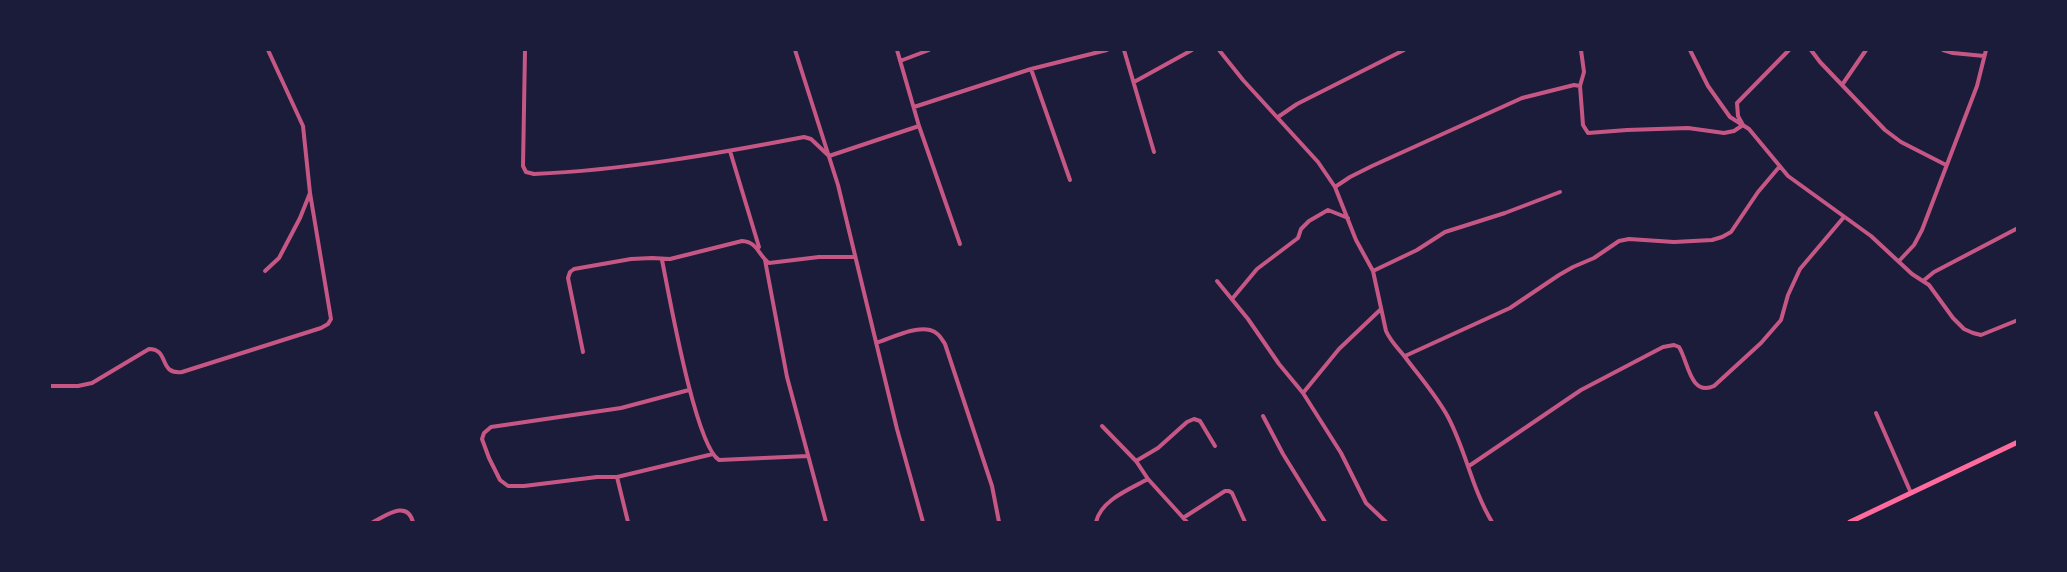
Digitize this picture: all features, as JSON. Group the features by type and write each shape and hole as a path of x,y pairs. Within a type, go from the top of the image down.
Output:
{"main road":[{"path":"1850,522 2018,442"}],"street":[{"path":"50,386 78,386 92,383 149,349 156,349 160,352 168,370 174,373 182,372 328,324 331,319 309,193 303,126 268,50"},
{"path":"525,50 523,166 526,172 534,174 587,172 730,151 804,137 811,140 829,156"},
{"path":"795,50 838,185 923,522"},
{"path":"897,50 919,126 960,244"},
{"path":"900,61 929,50"},
{"path":"914,107 1031,69 1107,50"},
{"path":"1124,50 1154,152"},
{"path":"1134,82 1192,50"},
{"path":"1219,50 1243,80 1318,162 1335,187 1356,240 1373,271 1380,310 1390,339 1448,418 1473,483 1492,522"},
{"path":"1278,117 1297,104 1404,50"},
{"path":"1581,50 1584,72 1580,86 1583,125 1588,133 1688,128 1724,133 1734,131 1743,125"},
{"path":"1689,50 1723,110 1743,125"},
{"path":"1789,50 1737,103 1738,116 1743,125 1788,176 1871,236 1929,285 1964,329 1981,334 2018,320"},
{"path":"1811,50 1885,130 1900,142 1946,165"},
{"path":"1842,85 1866,50"},
{"path":"1943,50 1953,53 1971,52 1984,56"},
{"path":"1899,261 1914,245 1922,230 1974,94 1986,50"},
{"path":"1031,69 1070,180"},
{"path":"1335,187 1372,166 1522,98 1574,85 1580,86"},
{"path":"829,156 919,126"},
{"path":"730,151 764,259 787,377 825,522"},
{"path":"1404,356 1510,308 1559,275 1594,258 1619,241 1629,239 1674,242 1712,240 1722,237 1731,232 1758,192 1780,166"},
{"path":"1373,271 1417,250 1445,232 1560,192"},
{"path":"266,271 283,251 309,193"},
{"path":"1232,299 1257,269 1298,238 1301,229 1309,221 1328,210 1348,218"},
{"path":"1468,466 1581,390 1663,347 1674,345 1679,347 1693,381 1702,388 1714,386 1761,343 1781,320 1788,295 1800,269 1845,217"},
{"path":"1923,281 1935,272 2018,228"},
{"path":"583,352 568,278 574,269 631,259 662,260 742,241 759,248"},
{"path":"764,259 769,263 819,257 855,257"},
{"path":"662,260 689,390 712,454 719,460 808,456"},
{"path":"1216,281 1303,393 1341,453 1366,503 1386,522"},
{"path":"1303,393 1339,349 1380,310"},
{"path":"876,343 918,330 931,330 939,334 945,344 992,486 999,522"},
{"path":"689,390 621,408 491,427 484,433 482,439 500,480 508,486 617,477 712,454"},
{"path":"1876,413 1911,493"},
{"path":"1263,416 1283,454 1325,522"},
{"path":"1136,461 1158,448 1187,422 1194,419 1200,421 1215,446"},
{"path":"1102,426 1136,461 1148,479 1187,522"},
{"path":"617,477 628,522"},
{"path":"1096,522 1097,517 1110,502 1148,479"},
{"path":"1183,518 1225,491 1229,491 1245,522"},
{"path":"373,522 403,509 407,511 413,522"}]}
